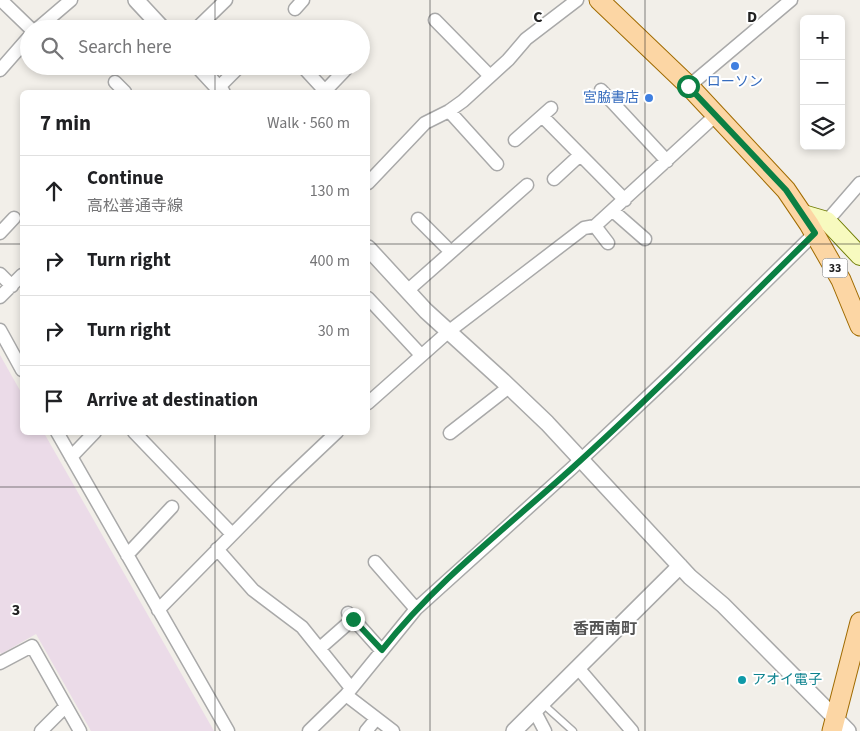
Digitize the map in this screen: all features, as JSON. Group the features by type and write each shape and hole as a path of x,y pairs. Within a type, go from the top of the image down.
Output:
{"main road":[{"name":"33","path":"599,0 716,115 786,190 803,214 821,227 860,326"},
{"path":"821,227 860,256"},
{"path":"838,727 860,622"}],"street":[{"path":"1,0 22,20"},
{"path":"136,0 155,20"},
{"path":"205,20 226,0"},
{"path":"370,181 425,123 449,111 463,101 508,60 526,40 577,0"},
{"path":"688,86 791,0"},
{"path":"47,20 68,1"},
{"path":"435,20 490,76"},
{"path":"0,70 20,47"},
{"path":"206,75 220,90 232,75"},
{"path":"310,75 323,90"},
{"path":"327,90 341,75"},
{"path":"114,82 123,90"},
{"path":"601,90 667,161"},
{"path":"449,111 497,164"},
{"path":"515,140 547,112 602,184 625,200"},
{"path":"370,401 448,332 584,228 595,226 716,115"},
{"path":"554,180 580,155"},
{"path":"309,731 348,692 416,609 678,369 821,227 860,184"},
{"path":"407,291 527,185"},
{"path":"613,211 645,238"},
{"path":"0,233 14,218"},
{"path":"418,219 451,252"},
{"path":"595,226 608,243"},
{"path":"370,250 448,332 509,387 581,459 680,566 723,605 838,727"},
{"path":"0,274 12,286"},
{"path":"0,297 20,277"},
{"path":"370,300 421,355"},
{"path":"0,330 20,366"},
{"path":"450,433 509,387"},
{"path":"59,435 228,731"},
{"path":"71,457 92,435"},
{"path":"137,435 232,534"},
{"path":"158,610 333,435"},
{"path":"127,555 172,507"},
{"path":"218,549 253,590 302,627 320,648 348,692 376,719 394,731"},
{"path":"376,562 416,609"},
{"path":"514,731 680,566"},
{"path":"320,648 351,616 382,650"},
{"path":"0,663 32,646 80,731"},
{"path":"578,668 632,731"},
{"path":"41,731 66,706"},
{"path":"539,708 545,731"},
{"path":"366,731 376,719"}],"lane":[{"path":"539,708 573,731"}],"shaded area":[{"path":"0,355 20,390 20,435 45,435 214,731 91,731 36,634 1,654"}],"place":[{"name":"ローソン","path":"735,66"},
{"name":"宮脇書店","path":"649,98"},
{"name":"アオイ電子","path":"742,680"}],"district":[{"name":"香西南町","path":"605,629"}],"route":[{"path":"353,619 382,650 404,621 416,609 678,369 815,233 786,190 688,86"}]}
